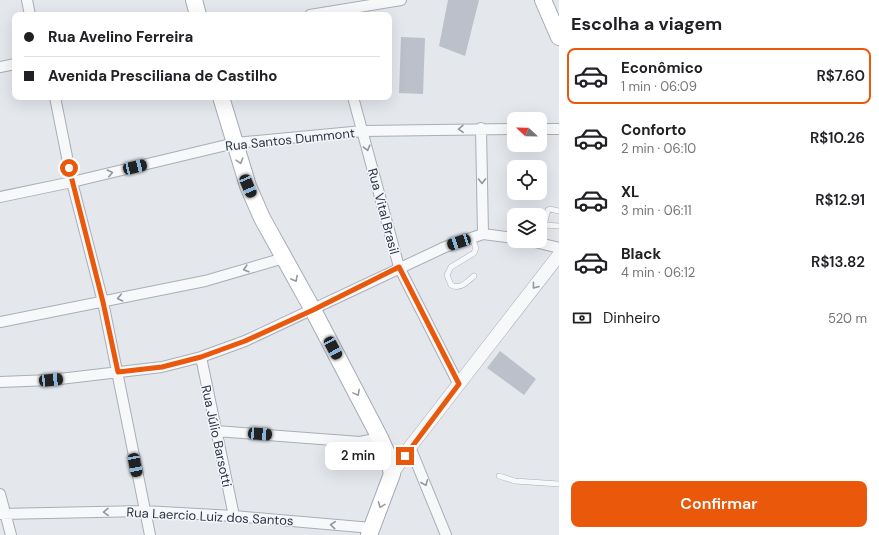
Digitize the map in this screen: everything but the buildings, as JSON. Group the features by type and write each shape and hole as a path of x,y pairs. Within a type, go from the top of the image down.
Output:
{"main road":[{"path":"194,0 197,12"},
{"path":"543,0 559,37"},
{"path":"222,100 248,186 262,218 313,310 388,456 392,474 371,532"}],"street":[{"path":"27,0 29,12"},
{"path":"339,12 400,0"},
{"path":"0,67 12,65"},
{"path":"56,100 72,182 103,302 150,535"},
{"name":"Rua Vital Brasil","path":"354,100 399,267 459,384"},
{"path":"481,128 483,234"},
{"name":"Rua Santos Dummont","path":"0,196 72,182 235,143 363,131 507,129"},
{"path":"547,129 559,129"},
{"path":"0,382 51,380 162,367 201,357 245,341 313,310 399,267 445,247 483,234 507,237"},
{"path":"547,245 559,248"},
{"path":"392,474 410,447 559,255"},
{"path":"0,322 205,281 284,258"},
{"name":"Rua Júlio Barsotti","path":"201,357 234,516"},
{"path":"216,431 360,442 380,438"},
{"path":"410,447 446,535"},
{"path":"0,494 2,514 11,535"},
{"name":"Rua Laercio Luiz dos Santos","path":"2,514 144,511 234,516 371,532"}],"lane":[{"path":"547,212 550,209 559,211"},
{"path":"547,225 559,226"},
{"path":"472,238 476,248 474,253 451,267 447,275 451,285 457,287 463,286 474,276"},
{"path":"499,476 515,481 559,484"}],"route":[{"path":"69,168 103,302 118,372 162,367 201,357 245,341 313,310 399,267 459,384 410,447 405,456"}]}
